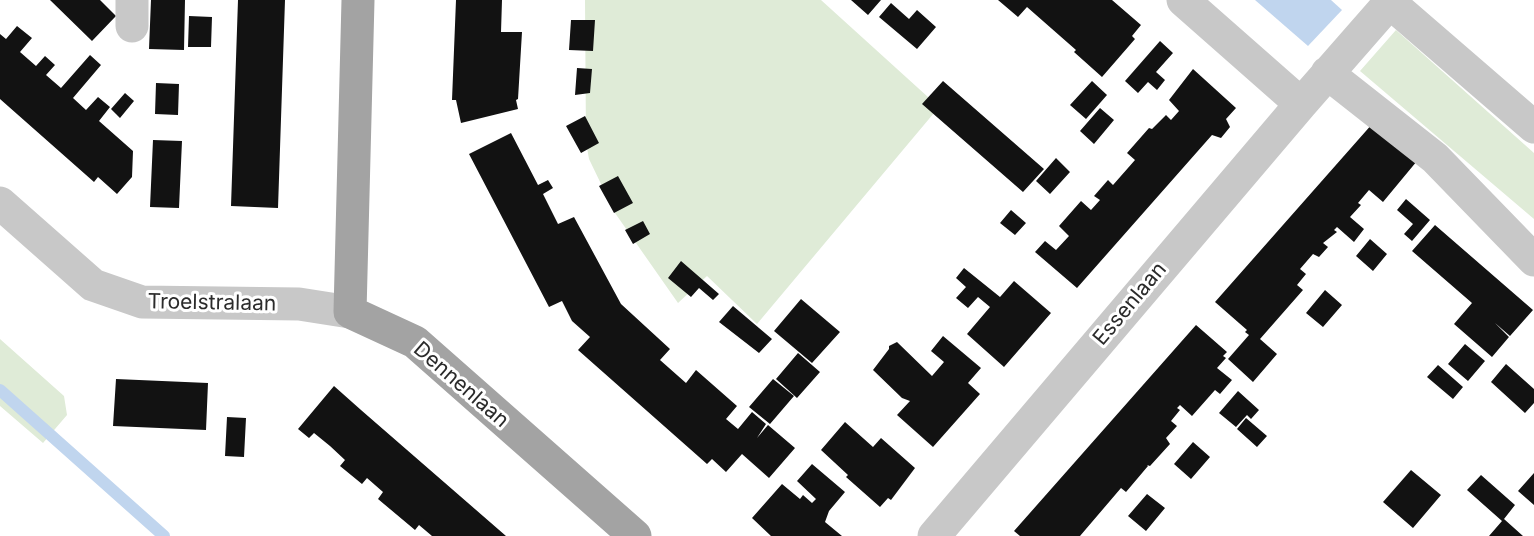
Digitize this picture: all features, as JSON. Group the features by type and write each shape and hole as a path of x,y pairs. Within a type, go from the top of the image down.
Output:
{"main road":[{"path":"350,312 358,0"},
{"name":"Dennenlaan","path":"350,312 415,342 635,536"}],"street":[{"path":"1183,0 1301,104"},
{"path":"1390,1 1534,127"},
{"name":"Essenlaan","path":"934,536 1390,1"},
{"path":"1328,73 1435,158 1534,260"},
{"name":"Troelstralaan","path":"0,203 93,285 142,302 299,304 350,312"}],"green space":[{"path":"585,0 821,0 939,107 757,324 707,276 678,303 615,213 589,159 586,142"},
{"path":"1396,30 1534,153 1534,219 1360,71"},
{"path":"0,339 64,396 67,415 43,443 0,406"}],"water":[{"path":"1255,0 1331,0 1342,10 1308,46"}],"building":[{"path":"50,0 100,0 116,16 92,41"},
{"path":"151,0 185,0 184,50 149,49"},
{"path":"238,0 285,0 278,208 231,206"},
{"path":"456,0 502,0 501,32 522,32 518,99 516,100 518,109 461,123 456,100 452,100"},
{"path":"851,0 881,0 868,15"},
{"path":"998,0 1112,0 1141,25 1132,36 1135,39 1102,77 1074,52 1076,50 1027,7 1018,17"},
{"path":"891,3 909,19 917,10 936,27 917,49 879,17"},
{"path":"189,16 212,17 211,47 188,47"},
{"path":"571,20 595,20 593,51 569,50"},
{"path":"17,26 32,38 20,52 36,66 45,56 55,65 46,75 61,88 90,55 101,65 73,98 86,110 98,97 110,107 99,121 133,151 132,177 117,194 98,177 94,182 0,99 0,34 6,39"},
{"path":"1160,41 1173,53 1156,72 1165,80 1157,90 1148,82 1138,93 1125,81"},
{"path":"577,68 592,69 590,93 575,95"},
{"path":"1193,69 1236,108 1226,119 1230,127 1221,138 1212,135 1077,288 1035,252 1045,241 1056,250 1069,236 1059,226 1081,201 1091,210 1100,200 1094,196 1108,180 1113,185 1135,160 1127,153 1149,128 1152,129 1166,115 1171,120 1179,111 1169,100"},
{"path":"943,81 1044,169 1023,192 922,104"},
{"path":"1092,81 1107,95 1086,119 1070,105"},
{"path":"156,83 179,84 178,115 155,114"},
{"path":"125,93 134,101 120,118 111,109"},
{"path":"1100,108 1114,120 1094,144 1080,131"},
{"path":"585,116 599,143 581,153 566,126"},
{"path":"1373,123 1417,161 1383,202 1369,190 1358,203 1361,205 1350,217 1364,229 1354,242 1337,227 1334,230 1337,232 1323,243 1328,247 1319,257 1313,254 1300,269 1306,274 1297,285 1303,290 1260,339 1277,354 1253,382 1228,359 1249,335 1245,332 1247,330 1215,302"},
{"path":"511,133 538,185 548,180 553,188 543,194 558,224 574,217 621,304 670,349 660,360 686,383 696,370 737,406 726,419 738,429 752,412 766,424 757,438 768,425 795,448 769,478 742,454 726,472 712,459 707,464 578,350 590,337 572,321 562,301 549,307 469,154"},
{"path":"153,140 182,141 179,208 150,207"},
{"path":"1056,158 1070,172 1050,194 1036,181"},
{"path":"618,176 633,203 614,213 599,186"},
{"path":"1406,199 1430,220 1412,241 1404,234 1413,224 1397,210"},
{"path":"1011,210 1026,223 1015,235 1000,223"},
{"path":"643,221 650,234 633,244 625,230"},
{"path":"1435,225 1533,310 1510,336 1495,323 1509,337 1492,357 1454,324 1472,303 1412,251"},
{"path":"1370,239 1387,254 1373,271 1356,256"},
{"path":"681,261 719,294 713,300 699,288 691,297 668,278"},
{"path":"964,268 1000,297 1014,281 1051,313 1004,367 967,334 990,307 978,297 968,308 956,298 966,287 956,278"},
{"path":"1325,290 1342,305 1323,327 1306,313"},
{"path":"801,299 840,332 812,363 774,331"},
{"path":"733,306 772,339 759,353 719,322"},
{"path":"1196,325 1227,352 1223,356 1226,358 1217,368 1232,380 1220,394 1215,390 1192,416 1180,405 1177,408 1180,410 1171,421 1177,426 1166,438 1170,444 1150,466 1147,465 1126,492 1121,488 1080,536 1020,536 1014,531"},
{"path":"943,336 981,368 968,383 980,394 933,447 897,415 910,401 902,398 873,370 889,346 897,342 932,376 944,362 931,351"},
{"path":"1465,344 1485,361 1468,381 1448,364"},
{"path":"798,353 820,372 797,398 776,379"},
{"path":"1506,364 1534,389 1534,403 1525,413 1491,382"},
{"path":"1438,365 1463,387 1453,399 1427,377"},
{"path":"116,379 208,383 206,430 113,426"},
{"path":"773,379 794,396 770,424 749,407"},
{"path":"334,386 506,536 432,536 419,525 415,530 378,499 383,492 367,478 362,484 340,466 345,460 330,446 314,433 309,438 298,429"},
{"path":"1238,391 1259,410 1251,419 1247,415 1236,427 1219,413"},
{"path":"227,417 246,418 244,457 225,456"},
{"path":"1246,418 1267,436 1257,447 1237,429"},
{"path":"845,422 873,447 881,438 915,468 891,500 888,498 880,507 846,477 848,475 821,450"},
{"path":"1193,442 1210,457 1191,479 1174,464"},
{"path":"812,464 845,492 829,511 825,522 842,536 771,536 752,518 782,484 800,499 803,495 812,503 816,499 797,481"},
{"path":"1411,470 1441,495 1413,528 1383,502"},
{"path":"1534,473 1534,505 1518,491"},
{"path":"1481,475 1515,505 1504,519 1523,536 1489,536 1502,521 1467,490"},
{"path":"1147,494 1165,508 1146,531 1128,516"}],"waterway":[{"path":"0,390 164,536"}]}
